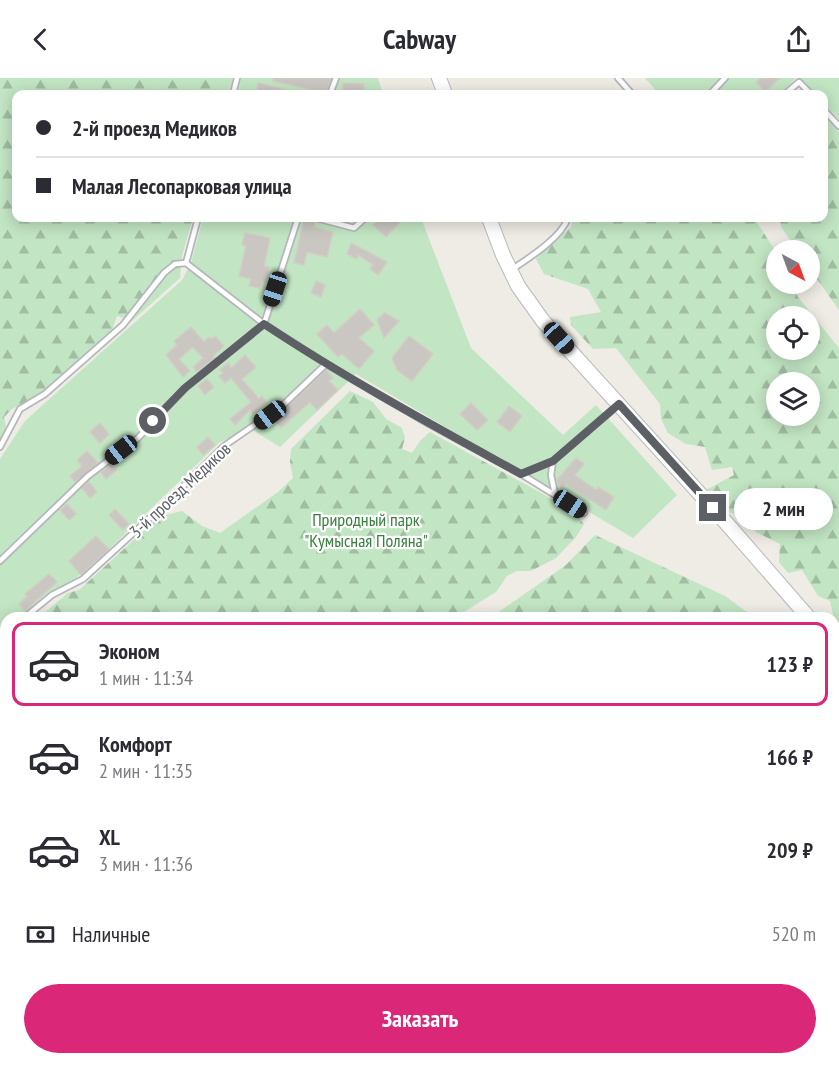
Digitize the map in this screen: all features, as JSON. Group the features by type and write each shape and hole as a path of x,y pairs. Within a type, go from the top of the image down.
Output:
{"street":[{"path":"491,222 518,286 543,321 804,612"}],"lane":[{"path":"618,78 628,90"},
{"path":"714,90 725,78"},
{"path":"828,114 839,126"},
{"path":"186,263 197,222"},
{"path":"0,561 88,476 138,438 185,388 264,324 297,222"},
{"path":"331,222 354,228 361,222"},
{"path":"510,270 532,256 566,222"},
{"path":"0,447 20,409 45,394 123,325 164,273 175,264 186,263 264,324 326,364 521,474 585,513"},
{"name":"3-й проезд Медиков","path":"31,612 52,595 83,579 224,446 282,406 326,364"},
{"path":"521,474 553,461 619,404"},
{"path":"553,461 551,476 556,495"}],"green space":[{"path":"0,78 233,78 229,90 12,90 12,222 192,222 182,256 180,278 132,321 117,316 111,333 44,393 12,409 4,417 6,427 0,441"},
{"path":"241,78 378,78 382,90 239,90"},
{"path":"645,78 796,78 784,90 656,90"},
{"path":"797,78 839,78 839,119 828,108 828,90 810,90"},
{"path":"828,120 839,132 839,310 820,283 820,240 790,240 781,227 780,222 828,222"},
{"path":"202,222 423,222 471,348 563,435 596,405 677,495 633,538 356,374 280,447 251,429 220,442 101,557 35,612 0,612 0,459 25,421 182,280 191,263"},
{"path":"572,222 757,222 768,240 766,240 766,294 797,294 805,306 766,306 766,360 820,360 820,324 839,348 839,612 832,612 830,601 818,596 802,570 788,573 779,562 780,544 756,532 748,517 724,511 706,490 734,475 732,467 712,470 705,447 686,444 668,433 661,419 660,404 616,348 593,349 571,325 570,317 601,312 588,289 544,274 536,259 571,227"},
{"name":"Природный парк \"Кумысная Поляна\"","path":"350,391 373,402 386,419 402,428 405,438 402,449 412,453 430,432 572,510 584,524 576,537 556,558 531,571 517,571 507,576 496,592 464,612 45,612 68,593 79,590 159,517 182,511 202,526 220,533 278,492 293,478 290,462 291,449"},
{"path":"595,535 725,596 747,612 499,612 566,565"}],"building":[{"path":"273,78 331,78 327,90 313,90 273,81"},
{"path":"761,78 780,78 767,90 763,90 756,82"},
{"path":"258,83 287,90 257,90"},
{"path":"343,83 364,84 364,90 342,90"},
{"path":"303,222 315,222 314,227 333,232 327,257 307,252 304,265 294,263"},
{"path":"376,222 400,222 386,237 373,225"},
{"path":"245,233 270,238 264,266 269,267 265,282 262,282 260,288 249,286 251,279 239,276 246,246 242,245"},
{"path":"351,243 387,262 378,275 370,269 373,265 358,255 357,259 347,254"},
{"path":"316,281 325,285 321,297 311,293"},
{"path":"360,309 374,325 359,338 374,351 359,369 342,354 338,357 317,334 327,325 334,333"},
{"path":"385,313 399,321 384,338 377,319"},
{"path":"191,327 204,342 209,337 211,339 215,336 224,346 213,356 215,358 197,372 193,367 203,358 193,347 179,359 190,371 183,377 166,355 177,345 174,341"},
{"path":"409,336 433,354 412,381 397,370 392,358"},
{"path":"245,355 256,367 242,379 259,399 262,396 267,403 253,414 250,410 235,425 230,419 251,402 231,378 225,383 219,376 223,373 220,370 228,363 231,368"},
{"path":"326,370 333,378 329,381 338,390 317,410 310,402 281,428 272,418 285,409"},
{"path":"207,379 214,387 205,395 198,386"},
{"path":"471,403 488,420 477,430 460,414"},
{"path":"509,406 522,416 510,432 497,422"},
{"path":"100,423 109,434 100,443 90,432"},
{"path":"208,437 215,445 203,455 197,447"},
{"path":"87,451 98,463 75,482 70,476 82,466 77,460"},
{"path":"576,458 584,464 575,475 596,490 598,487 614,497 606,510 566,484 562,488 558,484 557,480"},
{"path":"112,464 117,470 106,479 101,472"},
{"path":"89,482 97,492 90,498 82,488"},
{"path":"67,504 76,514 69,520 60,510"},
{"path":"115,509 129,524 123,530 109,515"},
{"path":"96,536 109,549 81,575 69,561"},
{"path":"49,574 57,582 25,611 19,604 27,596 25,594"}],"route":[{"path":"153,421 185,388 264,324 326,364 521,474 553,461 619,404 713,508"}]}
